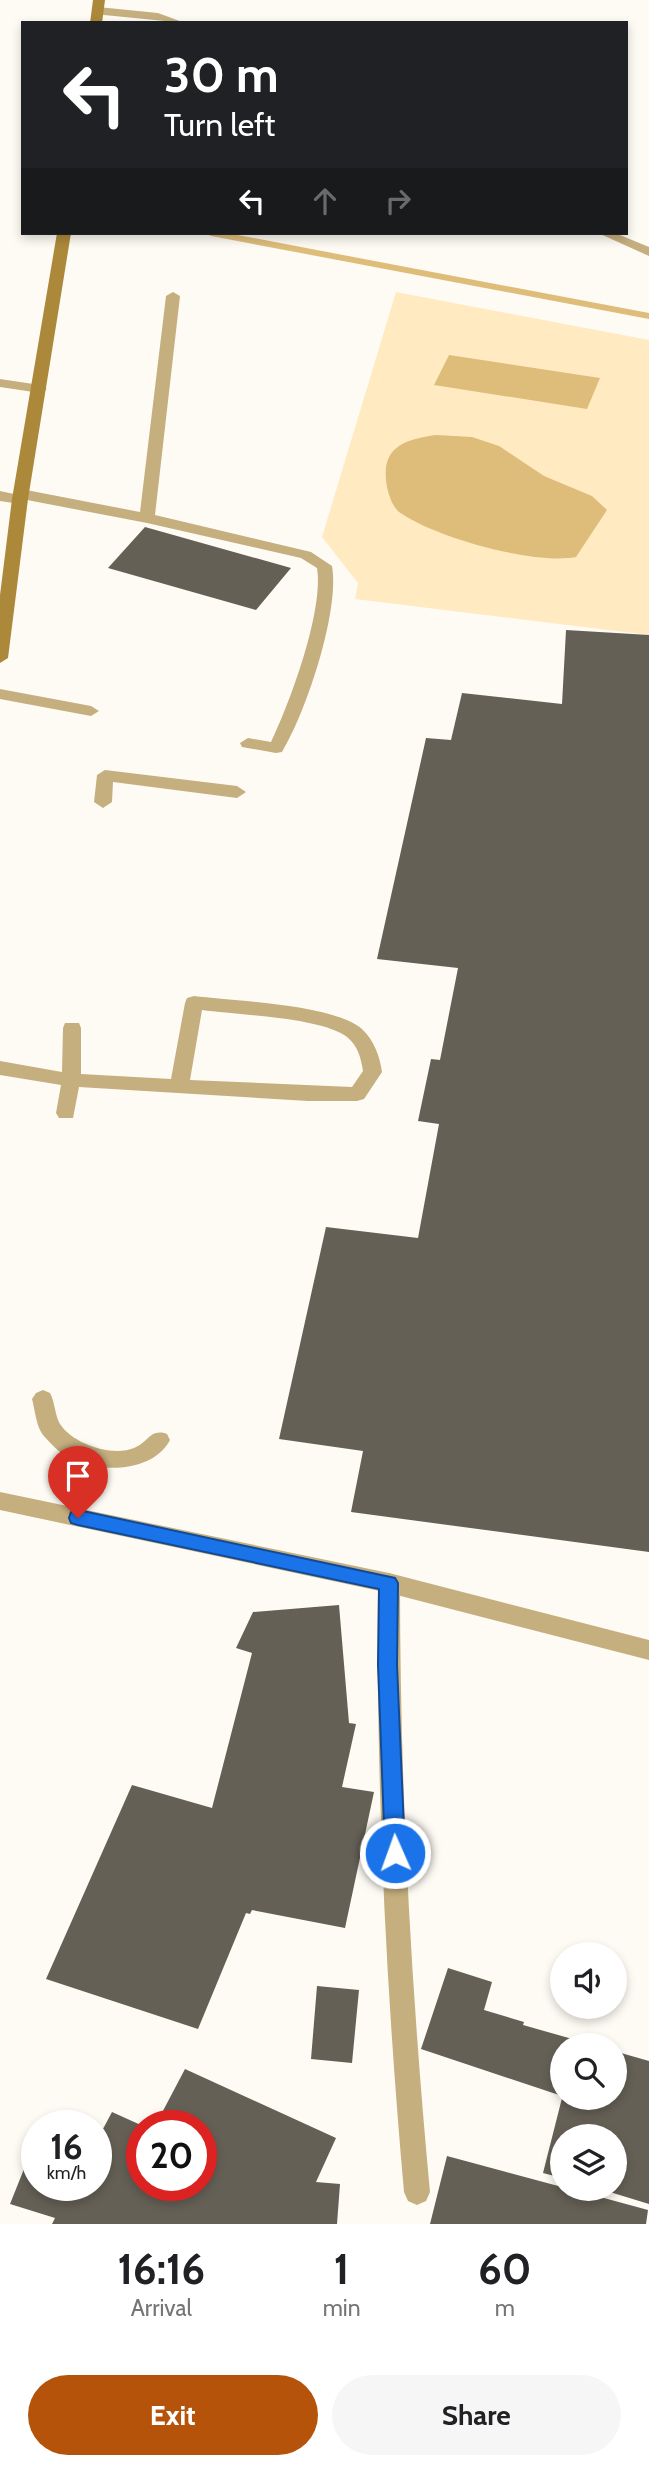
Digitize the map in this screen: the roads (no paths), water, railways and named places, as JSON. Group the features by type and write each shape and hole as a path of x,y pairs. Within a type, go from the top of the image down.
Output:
{"main road":[{"path":"0,658 20,497 64,235"}],"street":[{"path":"98,11 172,21"},
{"path":"609,235 649,252"},
{"path":"147,518 173,296"},
{"path":"0,383 40,389"},
{"path":"0,496 147,518 306,555 324,566 328,585 313,655 292,717 276,748 248,743"},
{"path":"0,694 91,711"},
{"path":"103,802 105,775 237,792"},
{"path":"0,1068 71,1080 308,1094 357,1094 373,1072 370,1055 352,1031 314,1019 194,1003 179,1086"},
{"path":"66,1113 71,1080 72,1028"},
{"path":"43,1399 50,1428 75,1451 106,1459 139,1457 159,1440"},
{"path":"0,1502 389,1583 649,1650"},
{"path":"389,1583 388,1665 401,2015 417,2192"}],"waterway":[{"path":"222,235 649,316"}]}
